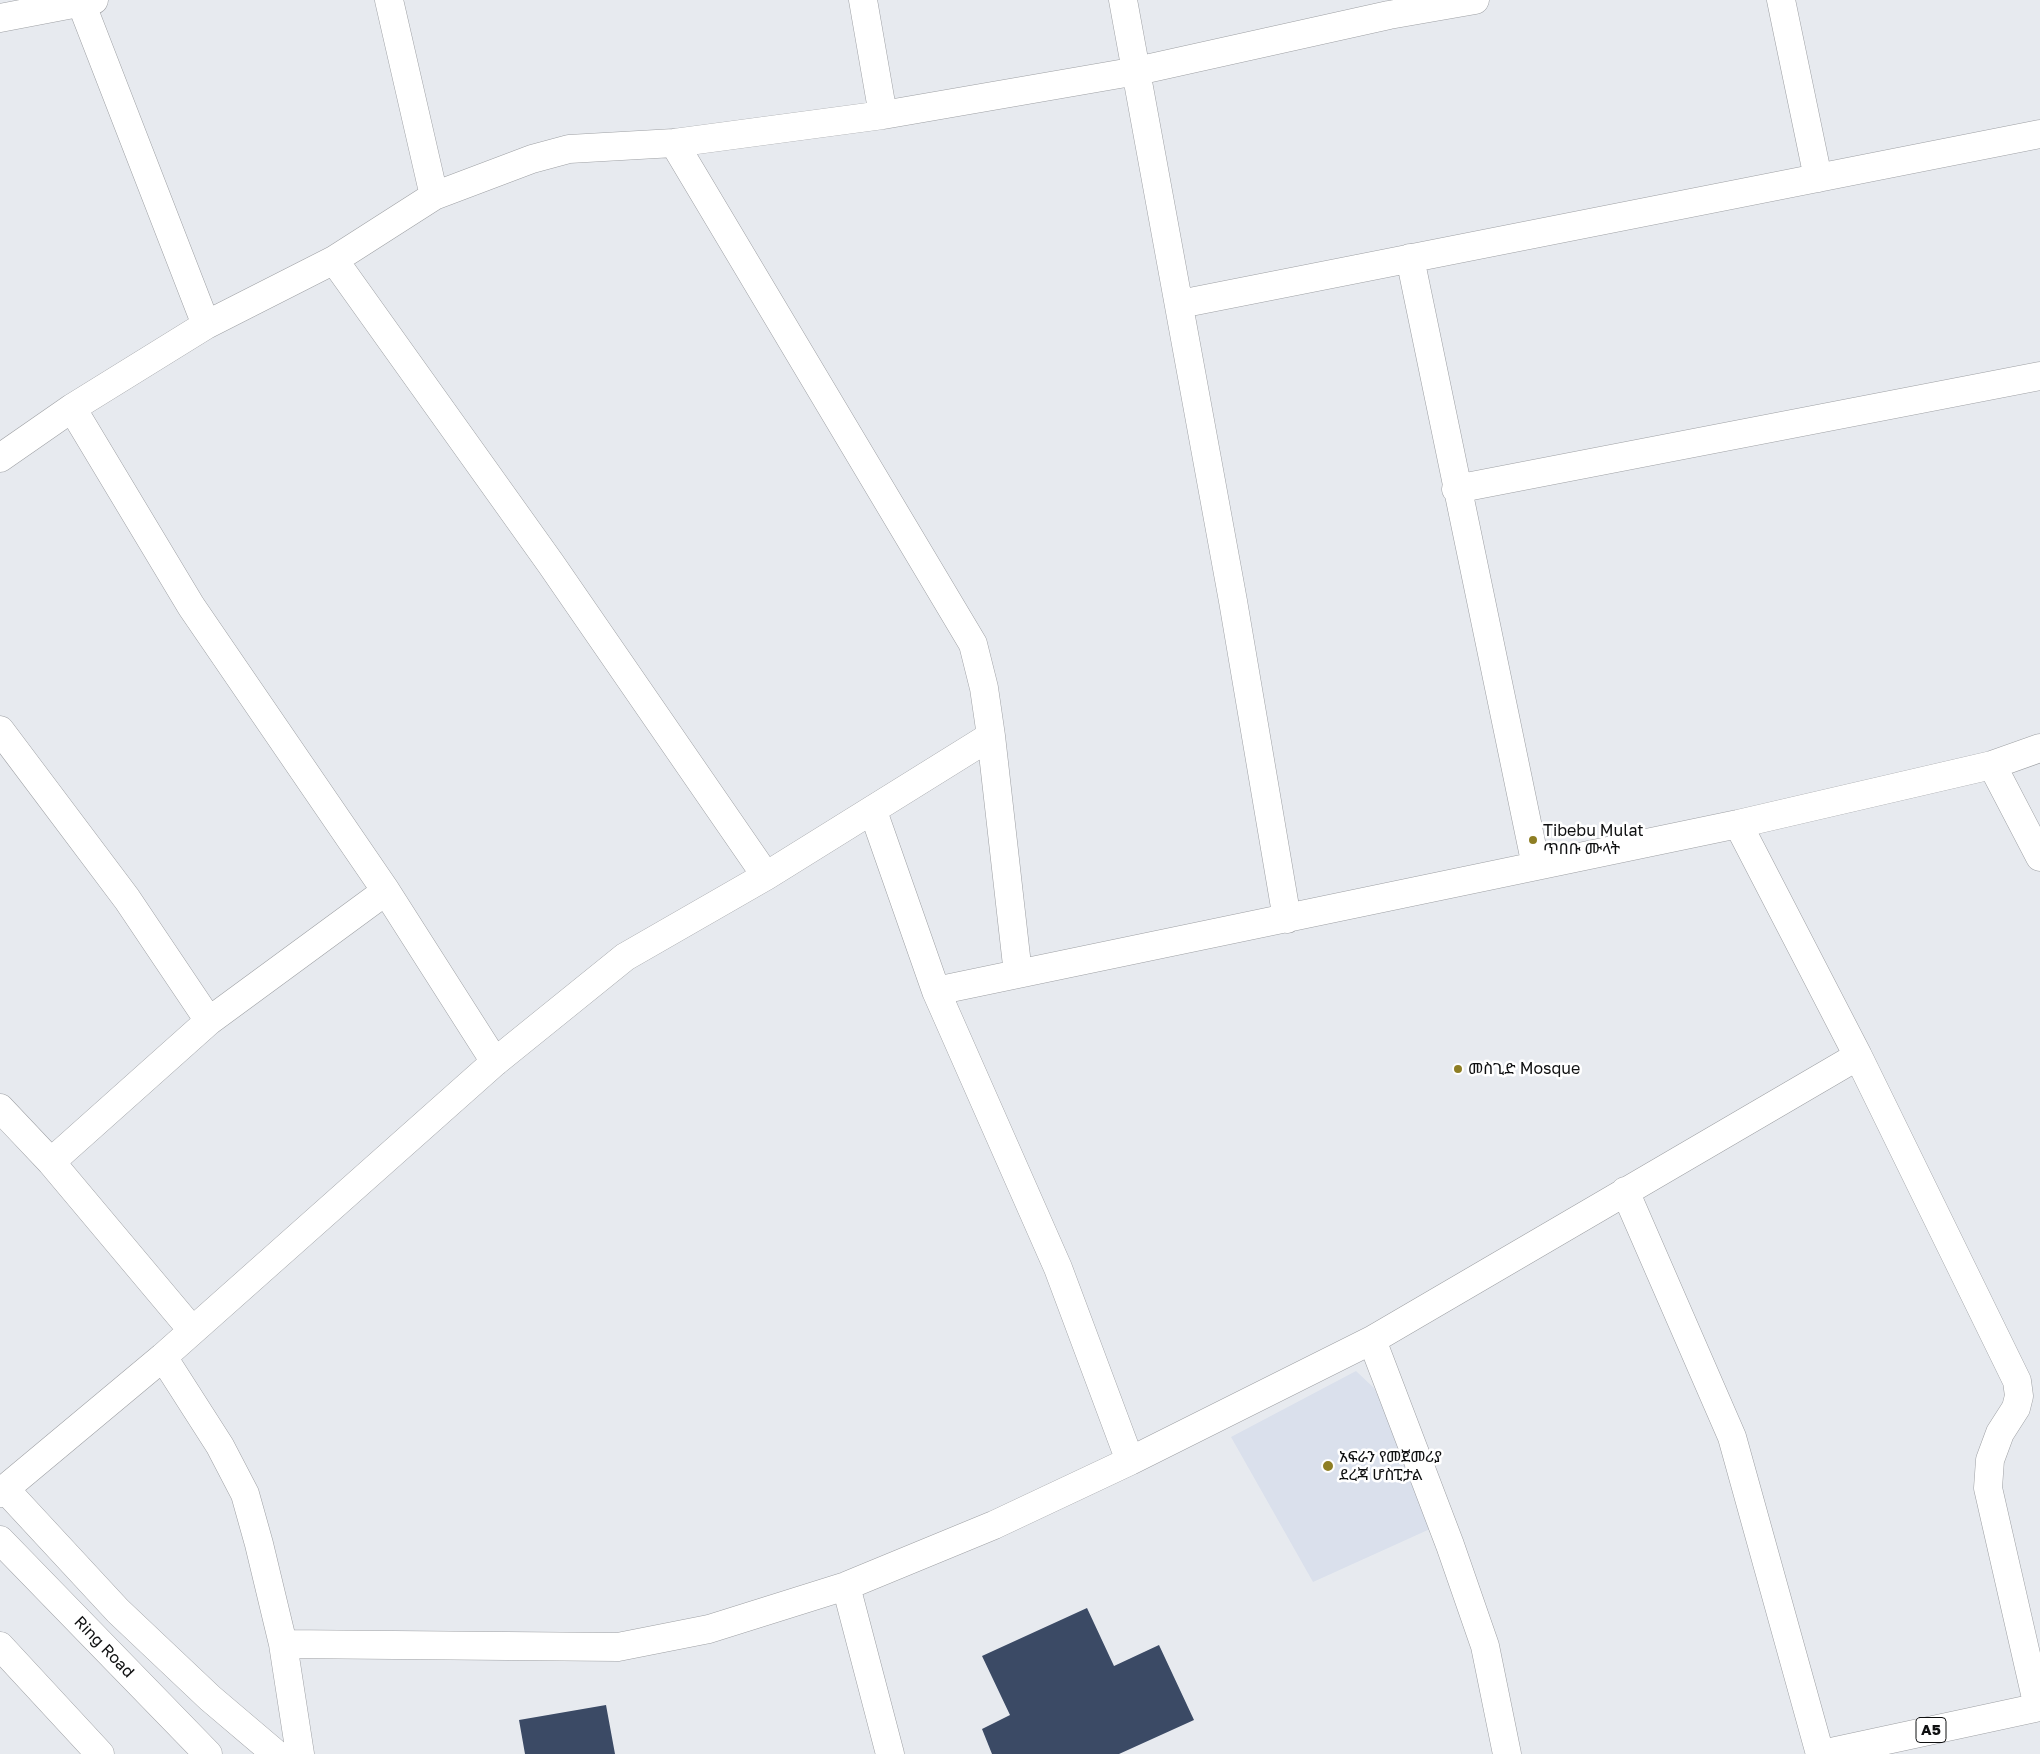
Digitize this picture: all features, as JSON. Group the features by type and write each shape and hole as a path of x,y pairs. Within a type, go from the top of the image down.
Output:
{"main road":[{"path":"389,0 434,196"},
{"path":"863,0 883,115"},
{"path":"1123,0 1233,601 1286,919"},
{"path":"0,458 72,408 206,325 334,260 434,196 532,158 569,149 674,143 883,115 1136,71 1388,7 1475,0"},
{"path":"1781,0 1818,178"},
{"path":"0,18 85,1 206,325"},
{"path":"1180,304 2040,134"},
{"path":"674,143 973,644 984,688 991,736 1018,974"},
{"path":"1410,258 1456,489 1536,866"},
{"path":"334,260 551,564 766,876"},
{"path":"1456,489 2040,376"},
{"path":"72,408 191,606 386,891 495,1062"},
{"path":"0,730 126,899 209,1021"},
{"path":"276,1754 210,1698 118,1611 2,1491 162,1357 495,1062 625,957 766,876 991,736"},
{"path":"936,991 1738,824 1992,765 2040,748"},
{"path":"1992,765 2040,857"},
{"path":"873,811 936,991 1058,1268 1130,1460"},
{"path":"1738,824 1858,1056 2017,1380 2018,1402 2000,1433 1990,1460 1988,1488 2039,1707"},
{"path":"51,1162 209,1021 386,891"},
{"path":"283,1644 618,1647 709,1629 846,1586 994,1525 1372,1340 1858,1056"},
{"path":"0,1108 51,1162 192,1330"},
{"path":"1625,1192 1732,1437 1821,1754"},
{"path":"1372,1340 1450,1545 1485,1646 1508,1754"},
{"path":"162,1357 220,1446 245,1494 283,1644 300,1754"},
{"name":"Ring Road","path":"0,1540 208,1754"},
{"path":"846,1586 890,1754"},
{"path":"0,1646 100,1754"},
{"name":"A5","path":"1821,1754 2039,1707"}],"shaded area":[{"name":"አፍራን የመጀመሪያ ደረጃ ሆስፒታል","path":"1356,1371 1374,1388 1397,1435 1430,1529 1313,1582 1231,1437"}],"building":[{"path":"1087,1608 1114,1666 1159,1645 1194,1720 1119,1754 992,1754 982,1729 1010,1715 982,1656"},
{"path":"606,1705 615,1754 525,1754 519,1720"}],"place":[{"name":"Tibebu Mulat ጥበቡ ሙላት","path":"1533,840"},
{"name":"መስጊድ Mosque","path":"1458,1069"},
{"name":"አፍራን የመጀመሪያ ደረጃ ሆስፒታል","path":"1328,1466"}]}
